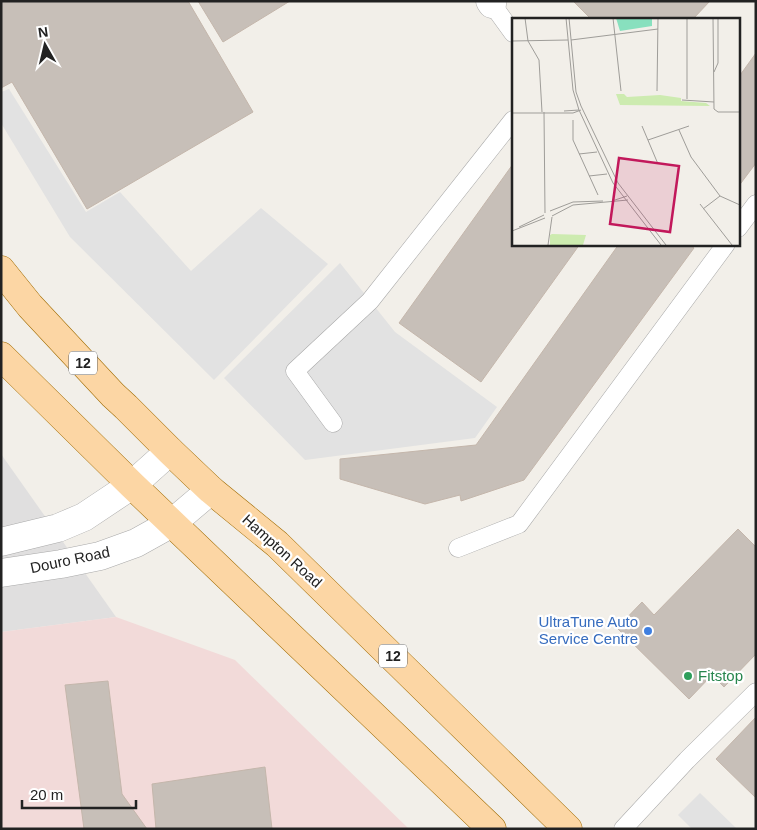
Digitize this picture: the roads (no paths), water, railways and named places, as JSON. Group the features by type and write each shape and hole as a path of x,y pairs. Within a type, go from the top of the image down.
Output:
{"main road":[{"name":"Hampton Road","path":"1,270 30,306 113,395 211,490 277,544 568,829"},
{"path":"1,356 172,524 492,829"}],"street":[{"path":"1,542 58,528 84,517 132,485 170,451"},
{"name":"Douro Road","path":"1,573 100,556 136,543 172,524 211,490"}],"lane":[{"path":"491,2 512,32"},
{"path":"333,423 295,372 370,301 512,121"},
{"path":"740,225 756,204"},
{"path":"458,548 519,524 725,245"},
{"path":"623,829 687,760 756,692"}],"place":[{"name":"UltraTune Auto Service Centre","path":"648,631"},
{"name":"Fitstop","path":"688,676"}]}
